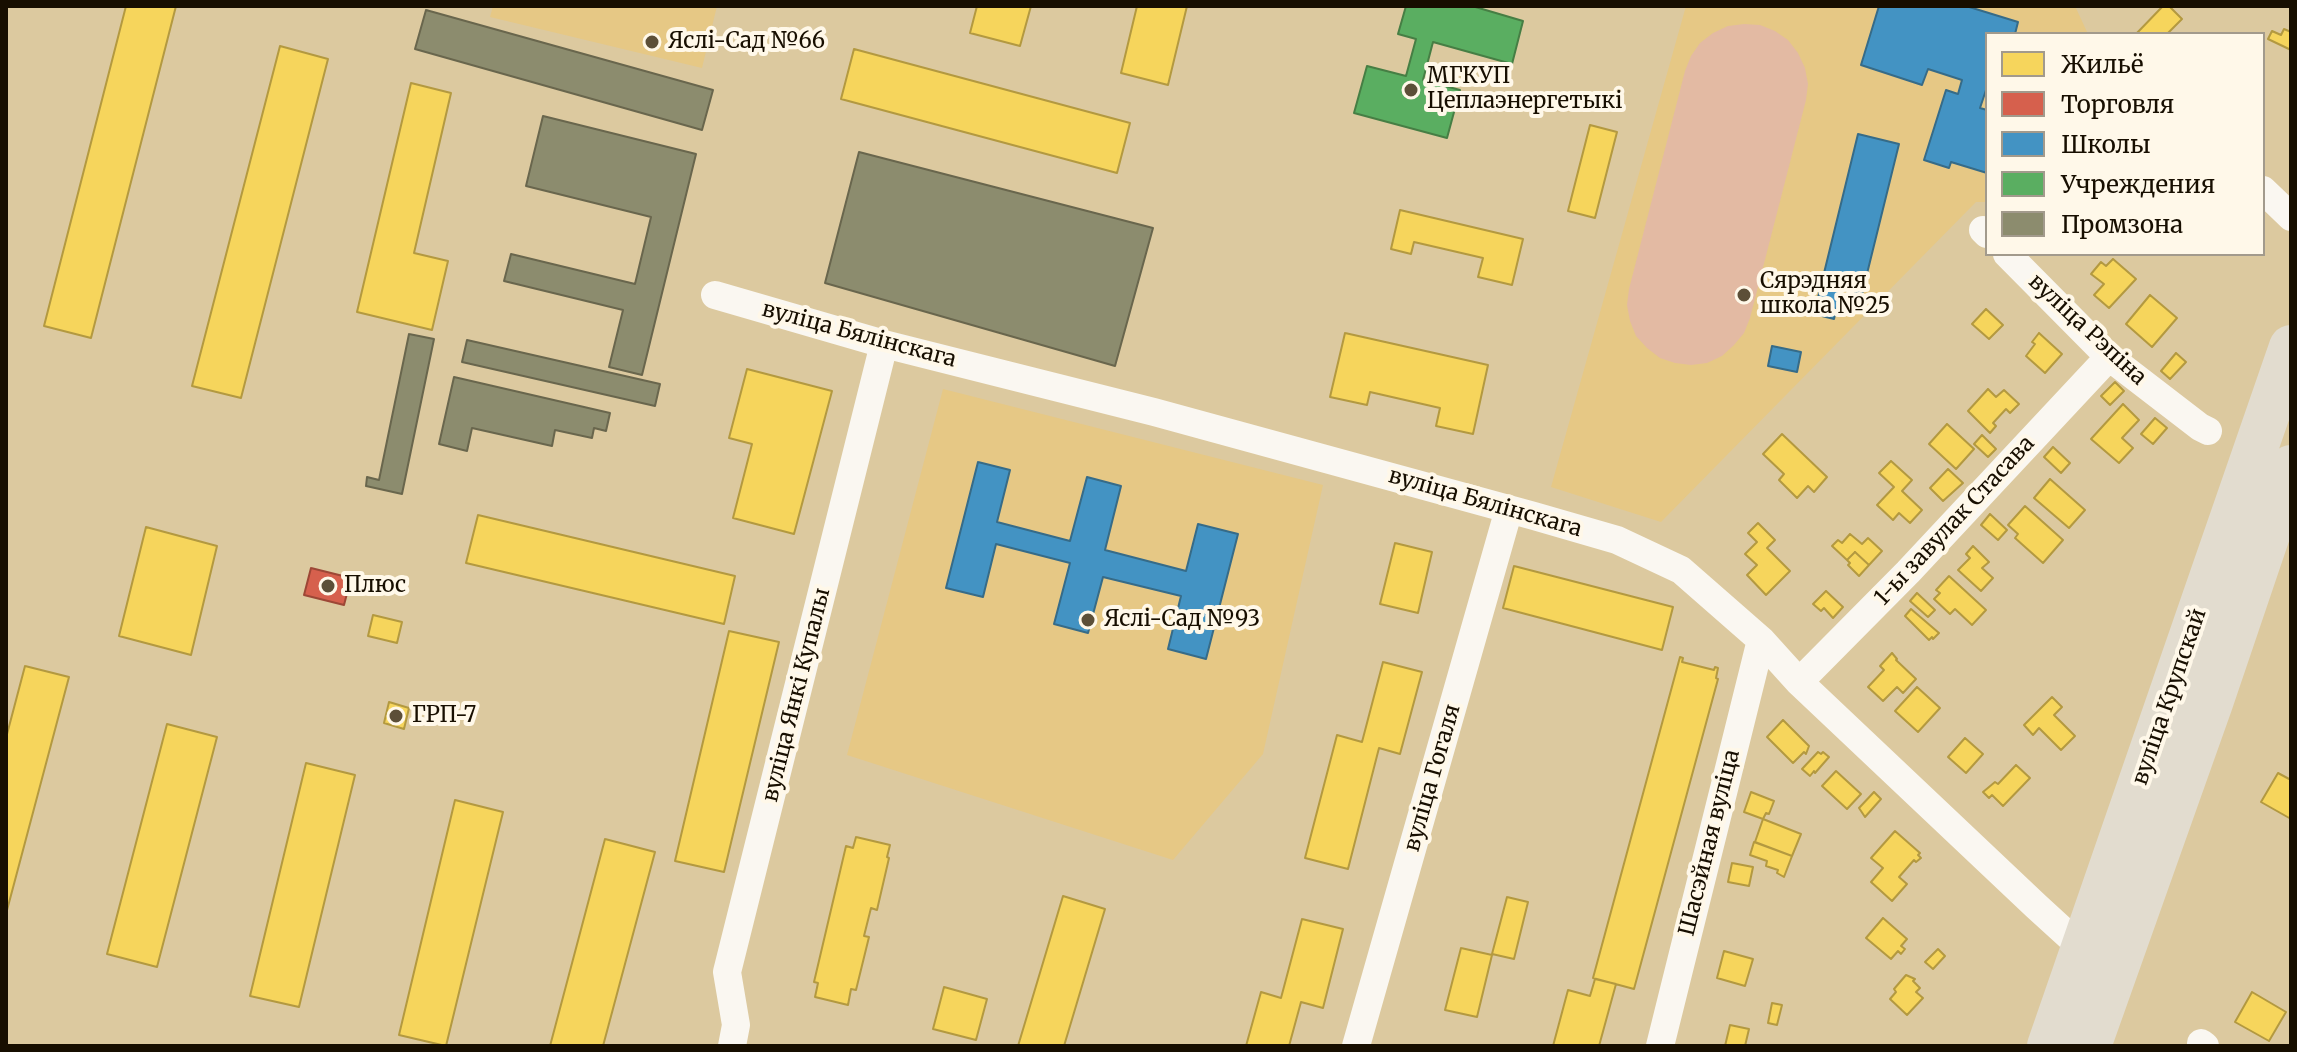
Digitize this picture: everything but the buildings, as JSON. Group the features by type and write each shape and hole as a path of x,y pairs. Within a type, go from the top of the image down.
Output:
{"main road":[{"name":"вуліца Крупскай","path":"2089,1046 2100,956 2291,347"},
{"name":"вуліца Крупскай","path":"2049,1046 2100,956 2211,703 2284,517 2291,467"}],"street":[{"path":"2265,192 2291,217"},
{"name":"вуліца Рэпіна","path":"2009,256 2109,357 2208,431"},
{"name":"вуліца Бялінскага","path":"715,295 884,344 1154,412 1509,509 1617,540 1681,570 1761,640 1799,682 2100,956"},
{"name":"вуліца Янкі Купалы","path":"732,1046 736,1025 727,972 884,344"},
{"name":"1-ы завулак Стасава","path":"1799,682 1908,572 2109,357"},
{"name":"вуліца Гогаля","path":"1356,1046 1509,509"},
{"name":"Шасэйная вуліца","path":"1660,1046 1761,640"}],"shaded area":[{"name":"Яслі-Сад №66","path":"493,6 717,6 702,68 490,17"},
{"name":"Сярэдняя школа №25","path":"1686,6 2075,6 2087,32 1985,32 1985,202 1976,202 1661,522 1551,487"},
{"path":"1760,25 1788,40 1805,68 1808,84 1806,100 1744,333 1722,356 1707,363 1675,363 1660,358 1636,336 1627,305 1629,289 1691,56 1700,43 1713,33 1728,26"},
{"name":"Яслі-Сад №93","path":"943,389 1323,485 1263,754 1173,860 847,755"}],"place":[{"name":"Яслі-Сад №66","path":"652,42"},
{"name":"МГКУП Цеплаэнергетыкі","path":"1411,90"},
{"name":"Сярэдняя школа №25","path":"1744,295"},
{"name":"Плюс","path":"328,586"},
{"name":"Яслі-Сад №93","path":"1088,620"},
{"name":"ГРП-7","path":"396,716"}]}
